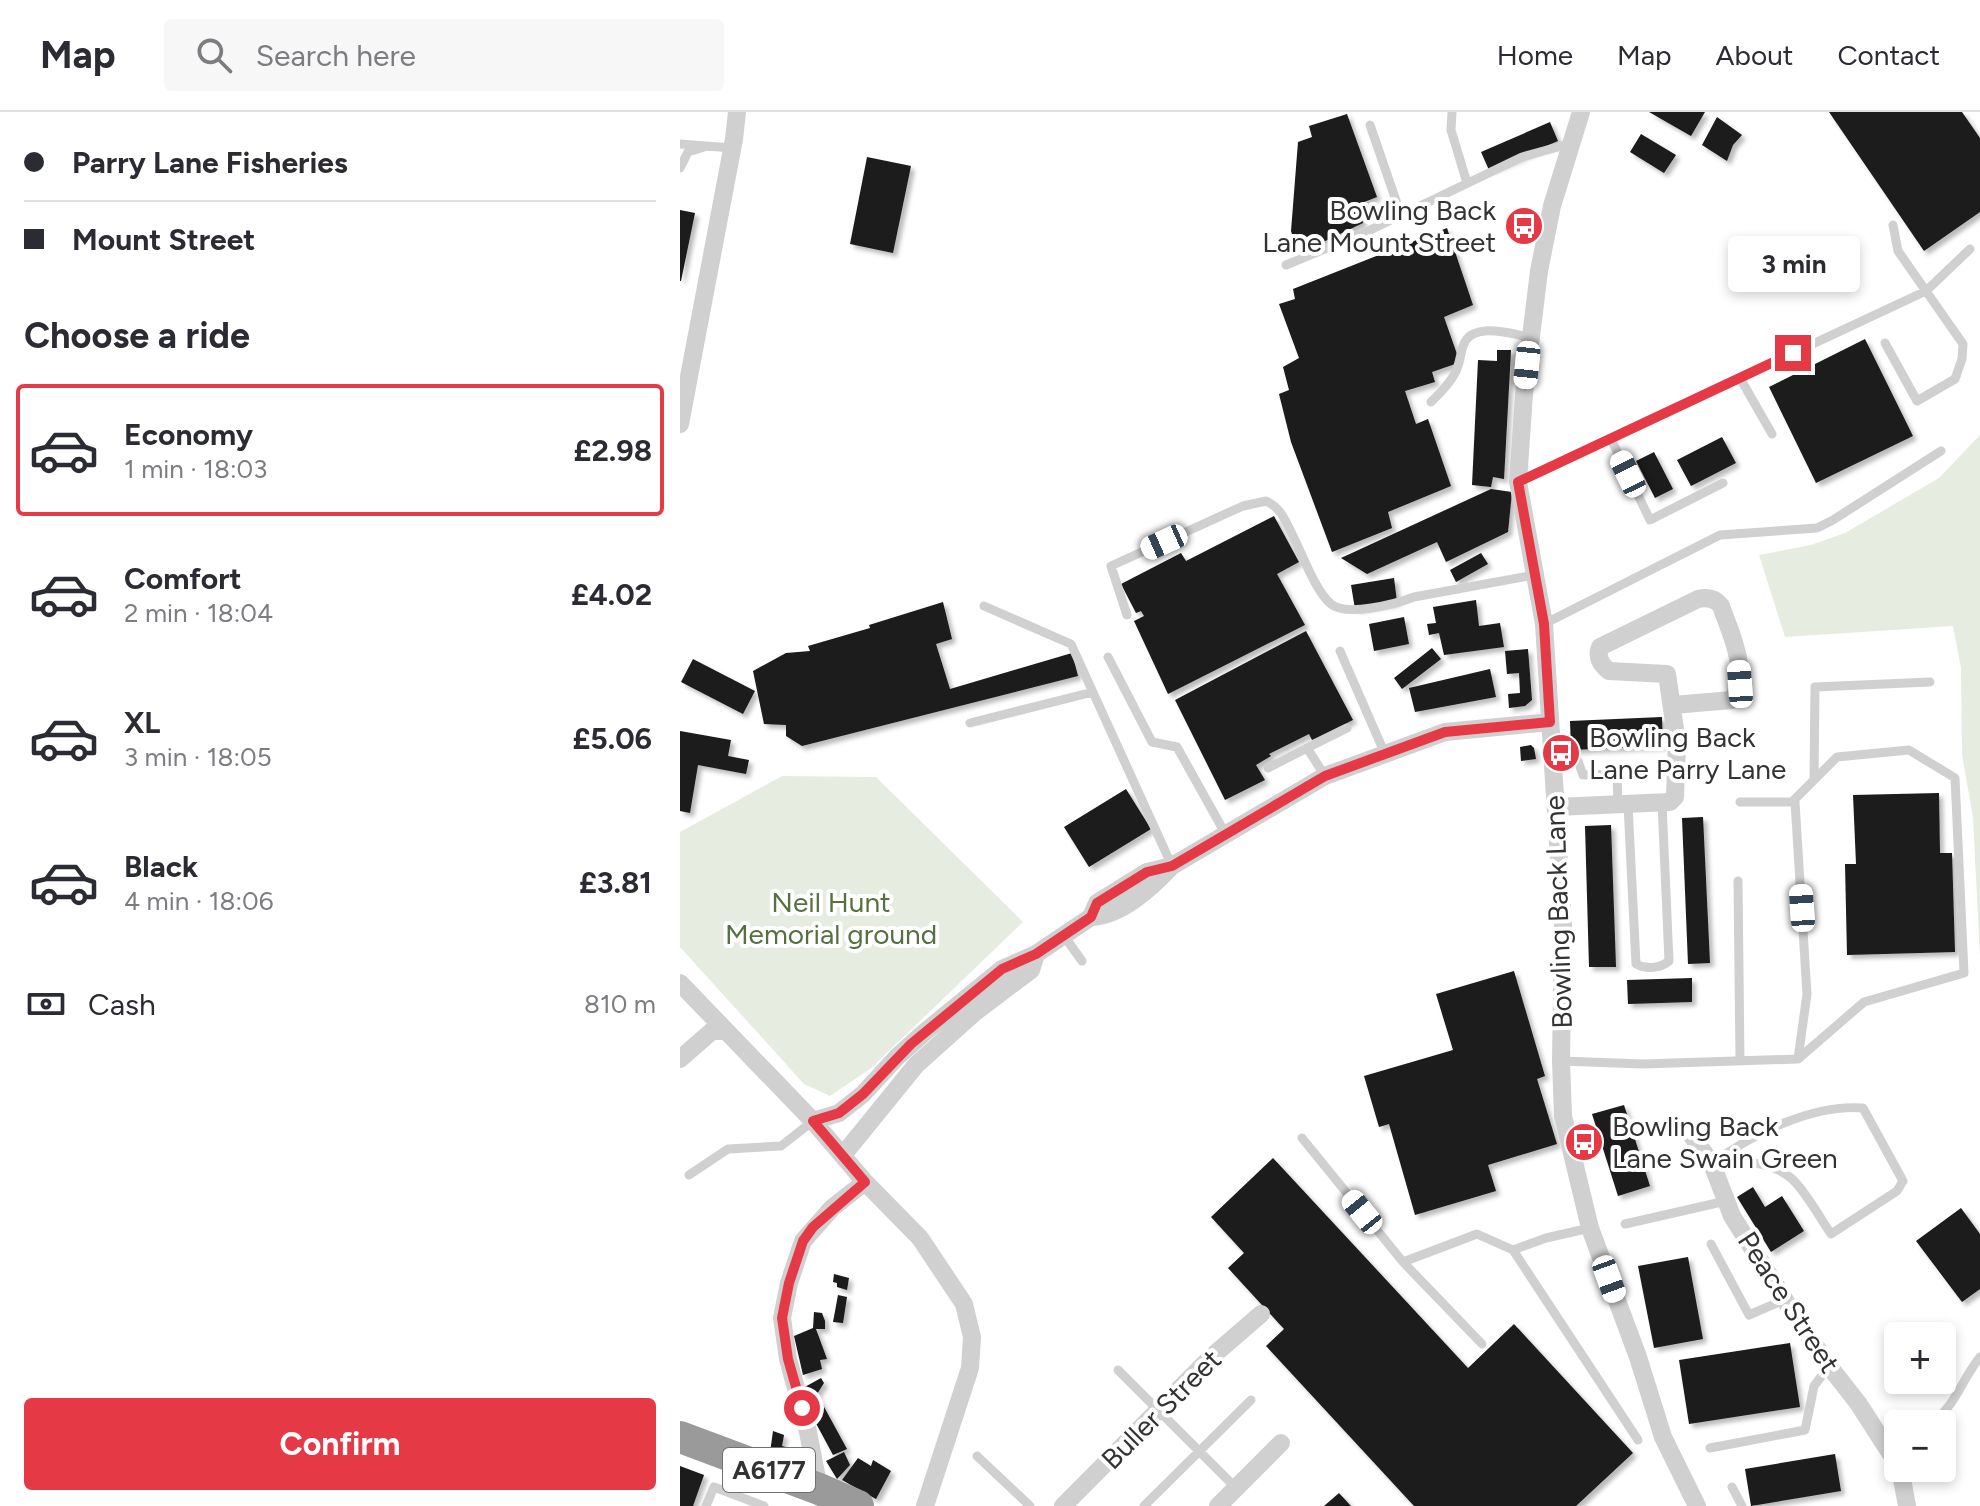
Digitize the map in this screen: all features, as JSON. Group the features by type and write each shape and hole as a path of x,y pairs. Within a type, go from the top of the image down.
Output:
{"highway":[{"name":"A6177","path":"680,1437 858,1506"}],"street":[{"path":"680,424 684,385 737,112"},
{"name":"Bowling Back Lane","path":"1581,112 1552,206 1530,337 1518,482 1544,624 1563,922 1563,1116 1590,1228 1638,1357 1663,1437 1697,1506"},
{"path":"1556,807 1662,803 1670,802 1675,797 1677,743 1667,674 1609,671 1599,658 1600,647 1698,599 1716,601 1721,606 1737,654 1740,684 1736,694 1732,700 1673,705"},
{"path":"813,1121 839,1113 863,1094 897,1057 1002,969 1036,954 1064,936 1091,917 1097,903 1147,872 1172,866 1325,776 1445,732 1550,722"},
{"path":"843,1155 916,1065 974,1013 1031,970 1036,954"},
{"path":"680,1010 690,1002 685,988"},
{"path":"685,988 920,1238 964,1304 972,1337 972,1358 964,1392 925,1506"},
{"path":"680,1059 712,1031 725,1031"},
{"name":"Peace Street","path":"1690,1133 1715,1161 1732,1216 1784,1300 1829,1366 1884,1435"},
{"path":"819,1489 808,1432 788,1359 782,1318 789,1283 803,1241 832,1208 865,1182"},
{"name":"Buller Street","path":"1069,1504 1209,1359 1261,1314"},
{"path":"1218,1506 1281,1443"},
{"name":"Peace Street","path":"1902,1482 1907,1506"}],"lane":[{"path":"1452,112 1451,130 1467,183"},
{"path":"1370,125 1401,215"},
{"path":"680,144 732,148"},
{"path":"1286,265 1522,157 1569,144"},
{"path":"680,168 688,152 711,147"},
{"path":"1885,343 1917,401 1955,379 1963,344 1898,251 1893,225"},
{"path":"1518,482 1926,291 1970,249"},
{"path":"1431,402 1445,389 1457,370 1461,346 1470,335 1486,330 1530,337"},
{"path":"1740,378 1772,434"},
{"path":"1611,439 1650,520 1723,483"},
{"path":"1544,624 1720,535 1817,528 1941,451"},
{"path":"1127,615 1111,566 1243,506 1266,501 1276,505 1281,512 1320,590 1331,605 1345,611 1534,575"},
{"path":"984,606 1071,644 1172,866"},
{"path":"1340,651 1385,754"},
{"path":"1108,657 1152,742 1177,747 1226,835"},
{"path":"1814,780 1815,687 1930,682"},
{"path":"970,723 1093,692"},
{"path":"1268,768 1347,728"},
{"path":"1307,748 1325,776"},
{"path":"1561,1061 1643,1064 1798,1059 1864,1002 1964,973 1955,778 1909,750 1837,757 1792,802"},
{"path":"1578,761 1583,775 1617,774 1623,806 1636,964 1642,967 1659,967 1669,961 1662,803"},
{"path":"1740,802 1795,802 1807,994 1798,1059"},
{"path":"1738,881 1740,1061"},
{"path":"1064,936 1082,961"},
{"path":"1863,1108 1903,1181 1897,1191 1831,1234 1792,1178 1753,1162 1715,1161 1750,1138 1822,1110 1863,1108"},
{"path":"689,1175 728,1149 781,1146 813,1121"},
{"path":"1302,1138 1403,1262 1482,1344"},
{"path":"1625,1224 1726,1201"},
{"path":"1513,1250 1546,1238 1590,1228"},
{"path":"1403,1262 1477,1234 1513,1250 1638,1440"},
{"path":"1711,1244 1749,1315 1784,1300"},
{"path":"1946,1410 1980,1357"},
{"path":"1710,1448 1805,1430 1814,1386 1829,1366"},
{"path":"1118,1370 1236,1488"},
{"path":"1144,1506 1251,1400"},
{"path":"977,1456 1030,1506"},
{"path":"706,1506 714,1487 764,1506"},
{"path":"1732,1487 1742,1506"}],"green space":[{"path":"1980,435 1980,957 1973,818 1962,754 1961,668 1953,626 1785,637 1759,555 1811,545 1845,533 1939,478"},
{"name":"Neil Hunt Memorial ground","path":"782,776 876,777 1023,922 870,1069 830,1096 804,1084 680,947 680,832"}],"building":[{"path":"1649,112 1705,112 1691,136"},
{"path":"1829,112 1962,112 1980,138 1980,212 1924,251"},
{"path":"1347,114 1377,197 1359,204 1363,223 1298,254 1291,231 1298,142 1312,137 1309,126"},
{"path":"1717,117 1742,135 1733,145 1727,161 1702,145"},
{"path":"1550,122 1558,141 1489,170 1481,152"},
{"path":"1641,134 1676,155 1664,173 1630,152"},
{"path":"867,157 911,166 893,253 850,244"},
{"path":"680,210 695,213 681,281 680,281"},
{"path":"1447,228 1473,305 1444,317 1458,357 1455,364 1432,372 1435,382 1405,391 1416,424 1428,419 1451,486 1388,512 1392,528 1332,552 1291,442 1279,394 1289,390 1283,367 1299,358 1279,304 1295,299 1293,289"},
{"path":"1865,339 1913,436 1816,483 1769,387"},
{"path":"1497,350 1511,350 1504,479 1493,477 1491,487 1472,485 1478,360 1497,361"},
{"path":"1722,437 1736,463 1691,486 1677,460"},
{"path":"1654,452 1673,489 1655,498 1636,461"},
{"path":"1491,489 1512,492 1508,532 1446,562 1437,542 1367,574 1341,558"},
{"path":"1274,516 1299,562 1277,574 1305,625 1168,694 1134,621 1144,616 1141,611 1136,613 1121,584 1181,553 1186,561"},
{"path":"1481,553 1488,564 1456,582 1450,570"},
{"path":"1394,578 1397,602 1355,609 1351,585"},
{"path":"1476,600 1479,626 1500,623 1504,647 1444,655 1439,633 1429,635 1427,624 1436,623 1433,607"},
{"path":"943,602 952,639 936,644 950,689 1072,653 1078,676 802,746 786,736 786,725 764,724 753,671 786,653 810,651 808,646"},
{"path":"1404,617 1409,644 1374,651 1369,624"},
{"path":"1306,631 1353,720 1312,740 1309,734 1269,754 1271,756 1256,765 1265,780 1225,800 1175,700"},
{"path":"1432,648 1441,659 1402,689 1394,678"},
{"path":"1528,649 1532,700 1525,706 1509,708 1508,694 1520,693 1519,673 1507,674 1505,651"},
{"path":"693,659 755,691 743,714 681,682"},
{"path":"1490,669 1496,697 1415,712 1409,688"},
{"path":"1662,717 1663,746 1571,750 1570,721"},
{"path":"680,731 731,740 728,756 749,760 746,774 698,765 690,813 680,811"},
{"path":"1531,745 1536,759 1521,761 1520,747"},
{"path":"1126,789 1151,829 1089,867 1064,827"},
{"path":"1939,793 1940,853 1952,853 1955,952 1847,955 1845,864 1856,864 1853,795"},
{"path":"1703,817 1710,963 1688,964 1682,818"},
{"path":"1611,825 1616,967 1589,967 1585,826"},
{"path":"1514,971 1545,1076 1537,1079 1557,1144 1488,1165 1496,1191 1415,1215 1389,1124 1379,1127 1364,1076 1453,1050 1436,994"},
{"path":"1692,978 1692,1002 1628,1004 1627,980"},
{"path":"1624,1105 1650,1186 1618,1196 1592,1114"},
{"path":"1273,1158 1468,1368 1514,1324 1633,1453 1576,1506 1414,1506 1266,1346 1284,1329 1228,1268 1244,1253 1211,1217"},
{"path":"1753,1187 1765,1207 1782,1196 1804,1231 1771,1252 1737,1197"},
{"path":"1961,1208 1980,1234 1980,1289 1962,1302 1916,1241"},
{"path":"1688,1257 1703,1339 1654,1348 1638,1266"},
{"path":"834,1274 849,1278 847,1290 837,1287 837,1283 833,1282"},
{"path":"838,1295 847,1297 843,1323 833,1322"},
{"path":"814,1312 822,1313 825,1321 825,1329 816,1329 827,1359 820,1360 822,1369 803,1375 794,1336 813,1328"},
{"path":"1790,1343 1800,1407 1689,1424 1679,1360"},
{"path":"821,1378 824,1383 817,1394 847,1449 833,1455 804,1401 803,1388"},
{"path":"773,1431 784,1435 782,1446 796,1450 795,1457 801,1459 803,1472 769,1460"},
{"path":"844,1452 850,1465 837,1479 826,1461"},
{"path":"1835,1454 1841,1491 1751,1506 1745,1469"},
{"path":"858,1458 871,1466 873,1460 891,1471 876,1499 842,1480"},
{"path":"680,1466 704,1475 693,1506 680,1506"},
{"path":"1339,1493 1351,1506 1324,1506"}],"place":[{"name":"Bowling Back Lane Mount Street","path":"1524,226"},
{"name":"Bowling Back Lane Parry Lane","path":"1561,753"},
{"name":"Bowling Back Lane Swain Green","path":"1584,1142"}],"route":[{"path":"802,1408 788,1359 782,1318 789,1283 803,1241 813,1227 865,1182 813,1121 839,1113 863,1094 911,1044 1002,969 1036,954 1091,917 1097,903 1147,872 1172,866 1325,776 1445,732 1550,722 1544,624 1518,482 1793,353"}]}
